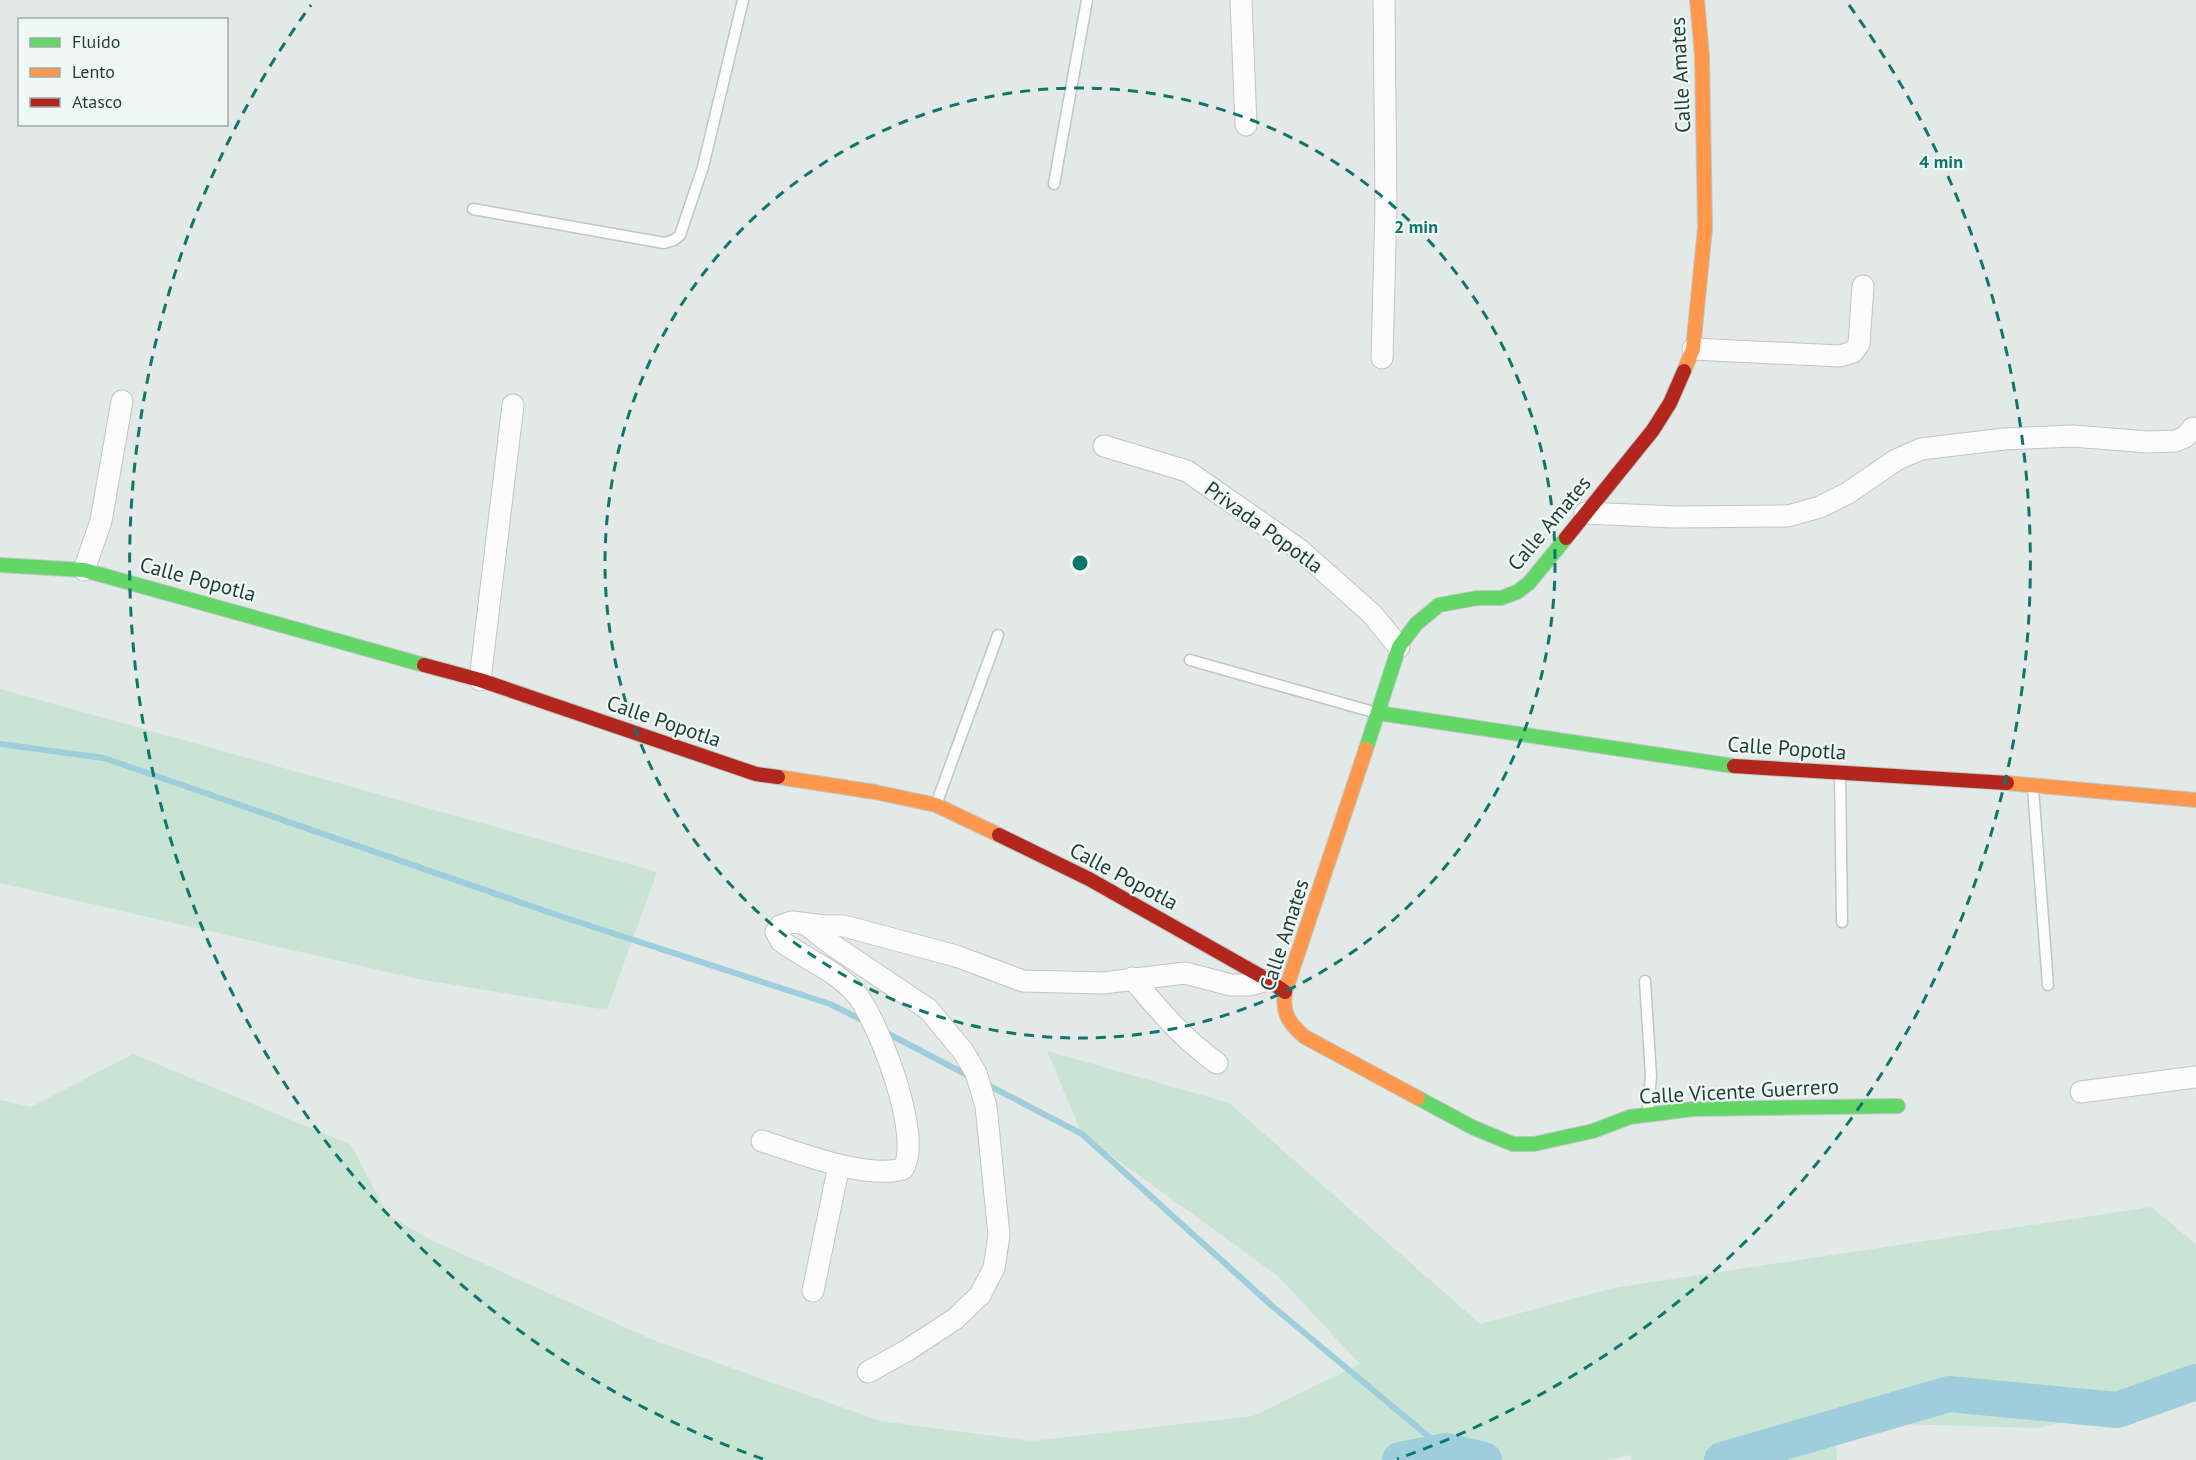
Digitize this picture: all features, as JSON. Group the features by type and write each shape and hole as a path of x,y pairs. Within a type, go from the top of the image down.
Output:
{"street":[{"path":"1241,0 1246,125"},
{"path":"1382,358 1386,207 1384,0"},
{"name":"Calle Amates","path":"1292,1027 1284,1014 1285,992 1399,647 1416,624 1439,605 1477,598 1502,598 1529,584 1653,430 1670,403 1692,349 1705,228 1702,56 1697,0"},
{"path":"1692,349 1840,356 1853,352 1859,344 1863,286"},
{"path":"84,570 101,521 122,401"},
{"path":"480,680 513,405"},
{"path":"1586,513 1675,517 1788,516 1820,507 1848,493 1896,460 1921,449 2004,439 2073,436 2148,442 2176,441 2185,437 2193,428"},
{"name":"Privada Popotla","path":"1104,446 1187,471 1300,550 1372,614 1399,647"},
{"name":"Calle Popotla","path":"0,565 84,570 480,680 756,774 875,792 936,805 1089,879 1268,980 1285,992"},
{"name":"Calle Popotla","path":"1378,713 1729,766 2033,785 2196,800"},
{"path":"762,1141 839,1164 883,1172 903,1169 908,1158 909,1141 892,1066 871,1017 856,994 842,981 793,950 777,936 776,932 784,924 792,922 807,925 844,926 956,956 1023,981 1103,983 1185,973 1230,985 1250,985 1268,980"},
{"path":"807,925 831,944 928,1009 963,1052 976,1073 986,1106 999,1235 994,1268 980,1294 955,1319 906,1351 868,1372"},
{"path":"1132,978 1198,1050 1217,1064"},
{"name":"Calle Vicente Guerrero","path":"1292,1027 1305,1037 1474,1128 1513,1144 1534,1144 1593,1131 1630,1117 1693,1109 1898,1106"},
{"path":"2081,1092 2196,1077"},
{"path":"813,1292 839,1164"}],"lane":[{"path":"473,209 664,243 680,236 704,168 743,0"},
{"path":"1054,184 1087,0"},
{"path":"936,805 998,635"},
{"path":"1190,660 1378,713"},
{"path":"1839,773 1842,922"},
{"path":"2033,785 2048,985"},
{"path":"1645,981 1651,1076 1648,1114"}],"green space":[{"path":"0,689 657,872 607,1010 418,979 0,883"},
{"path":"1047,1051 1229,1103 1480,1324 1613,1288 2151,1207 2196,1244 2196,1394 2036,1428 1834,1422 1837,1460 1632,1460 1630,1455 1607,1460 1402,1460 1399,1455 1386,1460 0,1460 0,1100 31,1107 133,1054 351,1145 388,1215 431,1240 653,1340 880,1421 1032,1441 1253,1416 1360,1364 1278,1276 1082,1134"}],"waterway":[{"path":"0,744 104,758 557,915 830,1004 866,1022"},
{"path":"883,1031 969,1076"},
{"path":"984,1083 1082,1134 1271,1305 1446,1451"},
{"path":"1722,1460 1949,1394 2117,1410 2196,1382"},
{"path":"1400,1460 1446,1451 1484,1460"}],"traffic: fast":[{"path":"1366,749 1399,647 1416,624 1439,605 1477,598 1501,598 1517,592 1529,583 1566,538"},
{"path":"0,565 84,570 424,665"},
{"path":"1378,713 1734,766"},
{"path":"1418,1098 1474,1128 1513,1144 1534,1144 1593,1131 1630,1117 1693,1109 1898,1106"}],"traffic: slow":[{"path":"1684,371 1693,349 1705,228 1702,56 1697,0"},
{"path":"1366,749 1285,992 1285,1006 1291,1023 1305,1037 1418,1098"},
{"path":"778,777 875,792 936,805 999,835"},
{"path":"2007,783 2196,800"}],"traffic: jam":[{"path":"1566,538 1653,430 1670,403 1684,371"},
{"path":"424,665 480,680 756,774 778,777"},
{"path":"1734,766 2007,783"},
{"path":"999,835 1089,879 1268,980 1285,992"}]}
